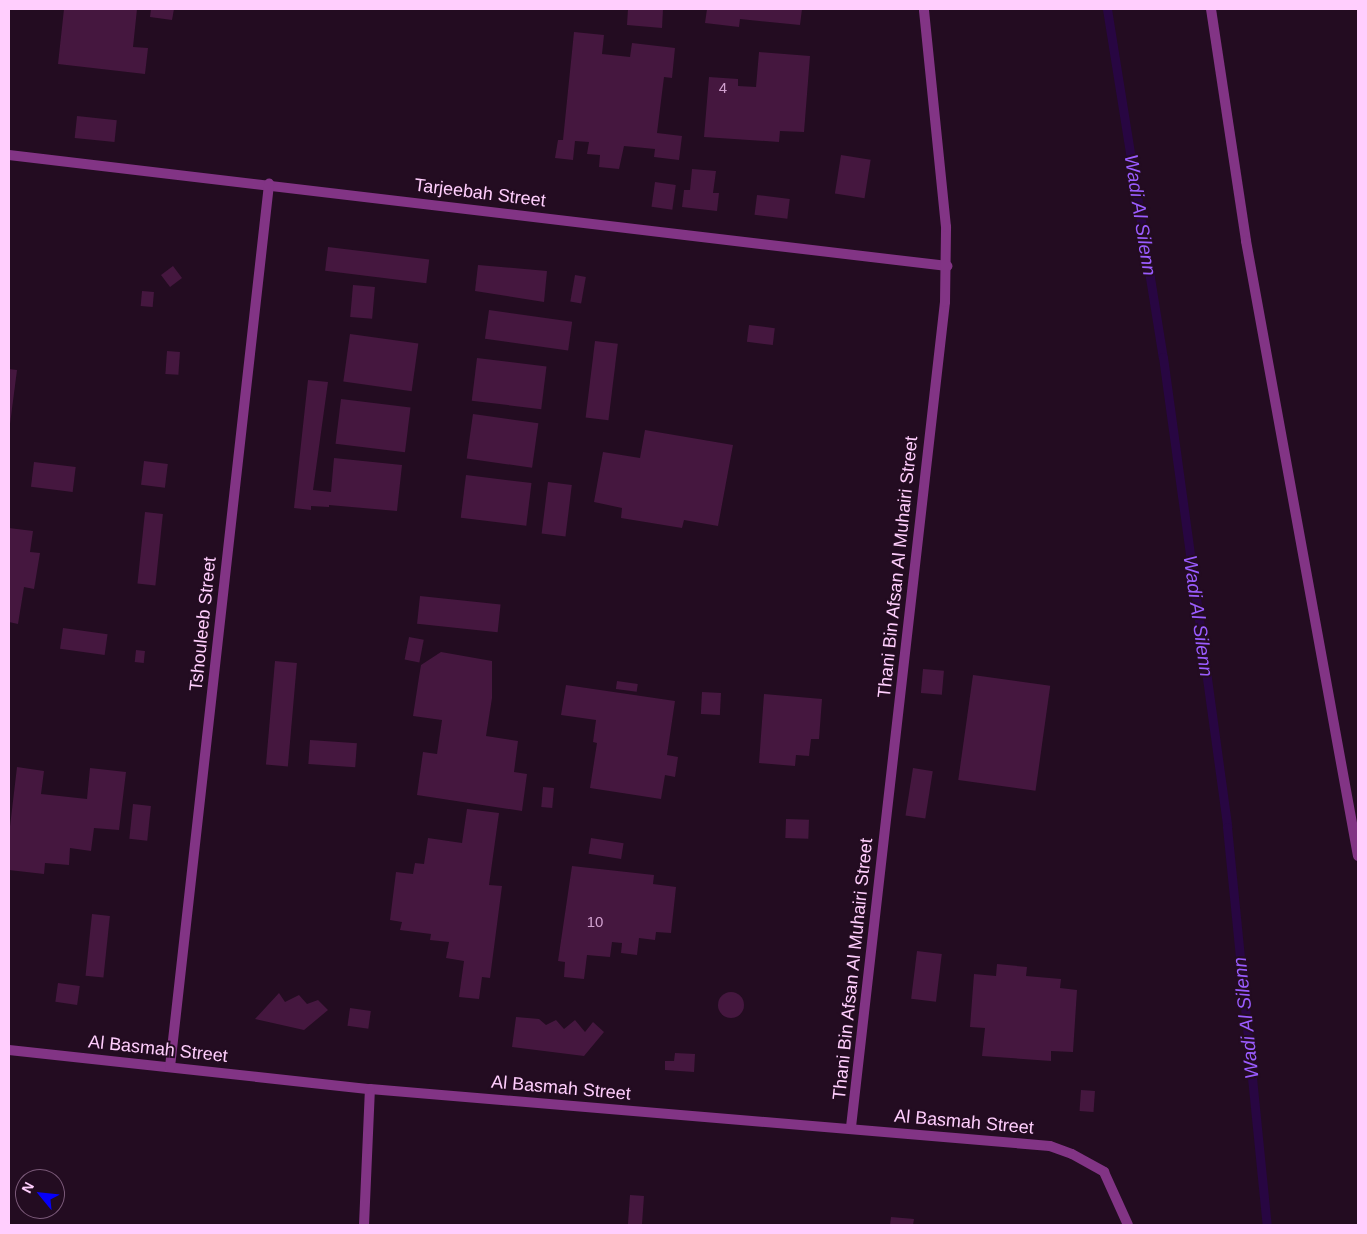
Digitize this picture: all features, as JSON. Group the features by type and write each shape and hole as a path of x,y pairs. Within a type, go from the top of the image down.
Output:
{"street":[{"name":"Thani Bin Afsan Al Muhairi Street","path":"851,1127 947,266 946,226 924,9"},
{"path":"1211,9 1246,241 1358,856"},
{"name":"Tarjeebah Street","path":"9,156 269,184 947,266"},
{"name":"Tshouleeb Street","path":"170,1067 269,184"},
{"name":"Al Basmah Street","path":"9,1050 370,1089 851,1127 1050,1146 1072,1154 1104,1172 1128,1225"},
{"path":"364,1225 370,1089"}],"building":[{"path":"64,9 137,9 133,47 148,48 145,74 58,64"},
{"path":"151,9 174,9 172,20 150,17"},
{"path":"628,9 663,9 662,28 627,25"},
{"path":"707,9 802,9 800,25 740,19 739,27 705,23"},
{"path":"574,32 604,35 602,54 630,57 632,43 675,48 672,78 664,77 657,133 682,136 679,160 654,157 655,149 624,146 619,169 599,167 600,155 587,154 589,142 575,141 573,160 555,158 558,140 563,140"},
{"path":"759,52 810,56 804,132 780,131 779,142 704,137 709,77 738,79 738,86 756,87"},
{"path":"77,116 117,120 114,142 75,138"},
{"path":"841,155 871,160 865,198 835,194"},
{"path":"692,169 716,171 713,193 719,193 717,211 682,207 684,190 690,190"},
{"path":"655,182 676,185 672,210 652,207"},
{"path":"757,195 790,199 787,219 755,215"},
{"path":"328,247 429,259 426,283 325,271"},
{"path":"478,265 547,271 544,302 475,291"},
{"path":"173,266 182,278 170,287 161,275"},
{"path":"575,275 586,277 581,303 570,302"},
{"path":"353,285 375,287 372,319 350,317"},
{"path":"142,291 154,292 153,307 141,306"},
{"path":"489,310 572,322 568,350 485,339"},
{"path":"749,325 775,328 773,345 747,342"},
{"path":"350,334 418,344 412,391 343,382"},
{"path":"595,341 618,344 608,420 586,417"},
{"path":"167,351 180,352 178,375 165,374"},
{"path":"477,358 546,367 541,409 472,401"},
{"path":"9,369 17,370 10,424 9,424"},
{"path":"308,380 328,382 313,490 331,492 334,458 402,465 397,511 329,505 329,507 311,506 311,510 294,508"},
{"path":"341,399 410,408 405,452 336,444"},
{"path":"473,414 538,423 532,468 467,459"},
{"path":"645,430 733,445 718,526 684,520 682,528 621,518 622,508 594,502 603,452 640,458"},
{"path":"144,461 168,464 165,488 141,485"},
{"path":"34,462 76,467 73,492 31,487"},
{"path":"466,475 532,483 526,526 461,518"},
{"path":"548,482 572,485 565,537 542,534"},
{"path":"145,512 163,514 155,585 137,584"},
{"path":"9,528 33,531 30,552 40,553 34,589 24,587 18,624 9,622"},
{"path":"420,596 501,604 498,632 417,624"},
{"path":"63,628 108,634 105,655 60,649"},
{"path":"409,637 424,640 419,662 405,660"},
{"path":"136,650 145,651 144,663 135,662"},
{"path":"441,652 492,661 492,698 486,736 518,741 514,772 527,774 522,811 417,795 423,752 437,754 442,720 413,716 421,665"},
{"path":"275,661 297,663 288,767 266,765"},
{"path":"923,669 944,671 942,695 921,693"},
{"path":"973,675 1050,686 1035,791 958,780"},
{"path":"617,681 638,684 637,692 616,689"},
{"path":"566,685 675,701 667,755 678,757 675,777 665,775 661,799 590,788 597,743 593,742 596,720 561,715"},
{"path":"702,692 721,693 720,715 701,714"},
{"path":"764,694 822,699 819,739 811,739 809,756 796,755 795,766 759,763"},
{"path":"310,740 357,743 355,767 308,764"},
{"path":"17,767 44,771 41,794 87,799 90,768 126,772 119,830 94,828 91,851 70,848 69,865 45,863 44,874 9,870 9,835"},
{"path":"913,768 933,771 925,819 905,815"},
{"path":"543,787 554,788 552,808 541,807"},
{"path":"133,804 151,806 147,841 129,839"},
{"path":"467,809 499,813 489,885 502,886 490,978 482,977 479,999 459,997 464,961 446,958 449,942 430,940 431,934 400,930 402,922 390,920 396,872 413,874 415,863 424,864 428,838 462,843"},
{"path":"786,819 809,820 808,839 785,838"},
{"path":"591,838 624,843 621,859 588,854"},
{"path":"572,866 654,875 653,884 676,887 671,933 656,932 655,940 639,938 637,955 621,953 622,943 612,942 610,957 587,955 584,979 564,977 565,962 558,961"},
{"path":"92,914 110,916 103,978 86,976"},
{"path":"917,951 942,954 936,1002 911,999"},
{"path":"997,964 1027,967 1026,976 1061,979 1060,988 1077,990 1073,1052 1051,1051 1051,1061 982,1056 985,1028 970,1027 974,974 996,976"},
{"path":"58,983 80,986 77,1005 55,1002"},
{"path":"731,992 741,995 744,1005 741,1015 731,1018 721,1015 718,1005 721,995"},
{"path":"279,993 285,1002 299,995 307,1004 318,1000 328,1010 304,1030 255,1019"},
{"path":"350,1008 371,1011 368,1029 347,1026"},
{"path":"516,1017 539,1019 546,1025 556,1020 564,1029 575,1020 585,1032 593,1022 604,1032 584,1056 512,1047"},
{"path":"675,1053 695,1054 694,1072 665,1070 665,1061 674,1061"},
{"path":"1081,1090 1095,1091 1094,1112 1080,1111"},
{"path":"630,1195 644,1196 642,1225 628,1225"},
{"path":"891,1217 914,1219 913,1225 890,1225"}],"waterway":[{"name":"Wadi Al Silenn","path":"1107,9 1163,357 1227,827 1267,1225"}]}
